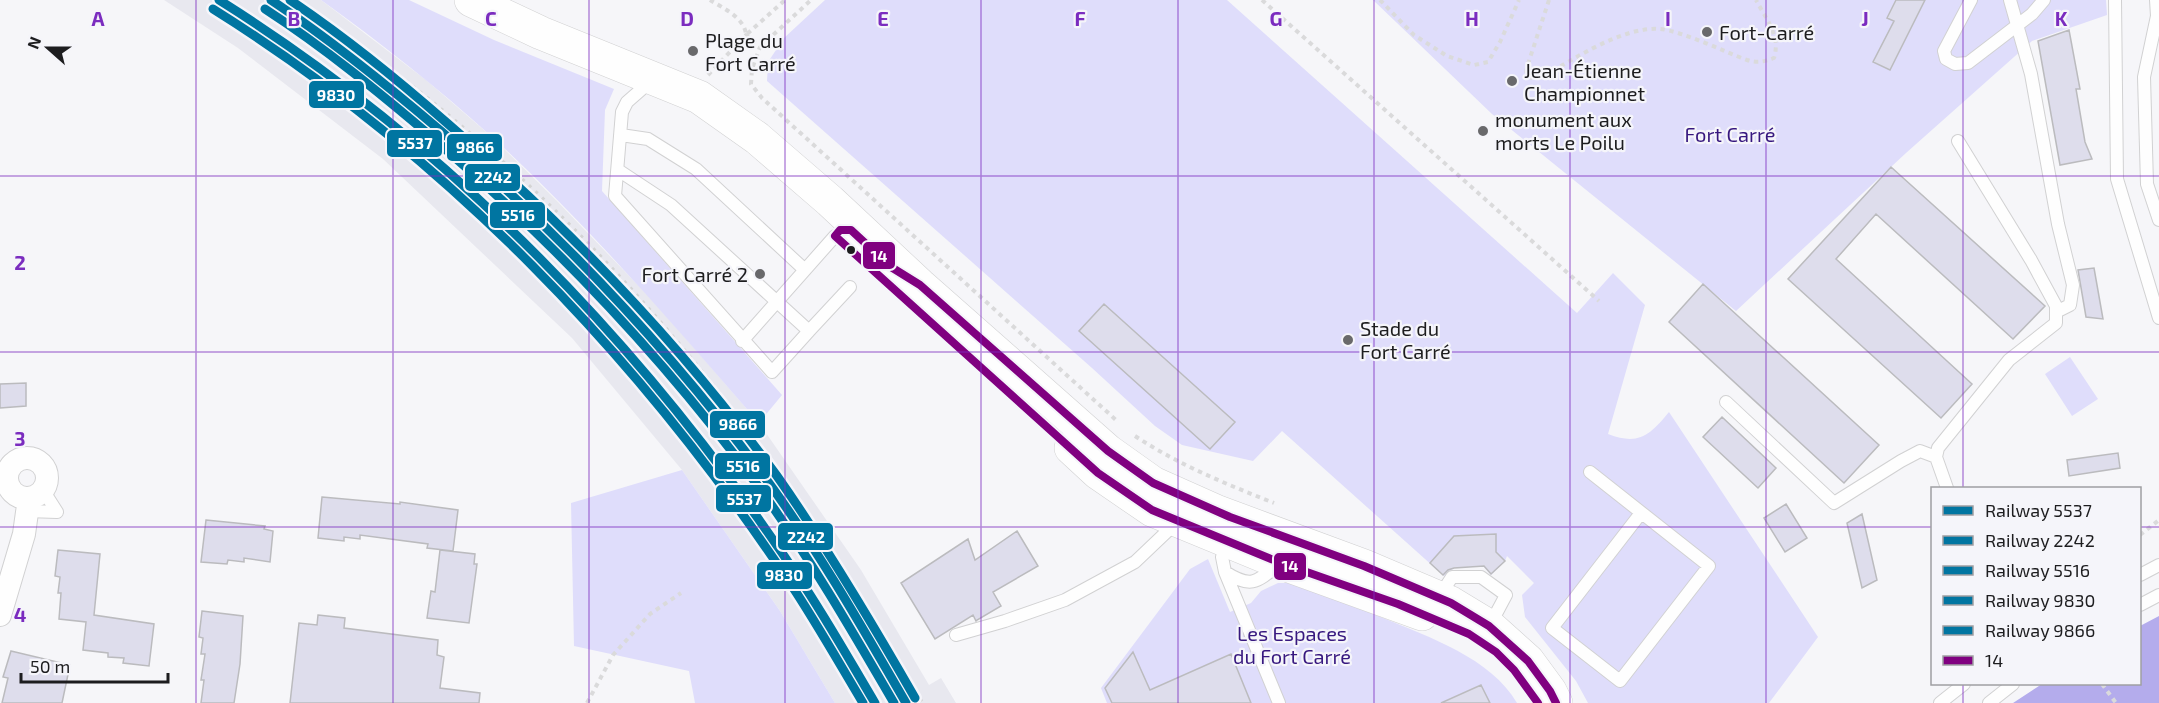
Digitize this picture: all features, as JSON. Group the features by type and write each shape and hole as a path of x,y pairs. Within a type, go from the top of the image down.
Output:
{"main road":[{"path":"471,0 541,33 689,112 742,152 1098,472 1152,510 1178,521 1226,557 1281,563 1398,604 1469,634 1502,658 1514,670 1538,703"},
{"path":"541,33 699,97 757,138 1108,451 1153,483 1224,514 1438,598 1489,626 1528,661 1556,703"},
{"path":"835,236 840,230 851,230 891,267 920,285"},
{"path":"1226,557 1238,534 1255,536 1309,555 1333,555"}],"street":[{"path":"0,615 33,500 47,477 42,464 32,458 19,458 5,469 9,488 17,496 33,500"}],"lane":[{"path":"1971,0 1944,51 1946,59 1954,64 1968,63 2032,14 2044,0"},
{"path":"2010,0 2031,74 2058,224 2073,285 2070,305 2056,312"},
{"path":"2115,0 2117,179 2159,318"},
{"path":"2156,0 2157,16 2144,77 2147,184 2159,220"},
{"path":"643,88 627,102 622,112 615,196 772,372 850,287"},
{"path":"621,135 648,139 696,169 805,270"},
{"path":"1946,487 1936,457 1938,447 2009,360 2056,323 2056,306 2031,260 1958,141"},
{"path":"618,170 670,205 809,331"},
{"path":"742,341 835,236"},
{"path":"1726,402 1834,503 1920,451 1936,457"},
{"path":"1590,472 1709,566 1620,681 1552,628 1641,513"},
{"path":"956,635 1065,600 1135,562 1178,521"},
{"path":"1226,557 1238,580 1251,583"},
{"path":"1226,557 1237,603 1279,703"},
{"path":"1237,603 1239,597 1251,583 1262,578 1281,563"},
{"path":"2141,574 2159,565"},
{"path":"1438,598 1452,577 1481,577 1499,588 1506,596 1489,626"},
{"path":"2141,604 2159,595"},
{"path":"1940,703 1963,685"},
{"path":"1989,703 2012,685"}],"path":[{"path":"710,0 728,10 746,29 746,35 760,47"},
{"path":"691,94 746,35 785,0"},
{"path":"811,0 760,47 752,69 751,84 762,98 1119,423"},
{"path":"1262,0 1599,301"},
{"path":"1380,0 1414,36 1447,56 1474,65 1488,62 1519,0"},
{"path":"1549,0 1527,67 1526,74 1533,79 1542,77 1604,42 1649,29 1662,29 1747,60 1758,63 1766,62 1774,58 1778,47 1776,38 1756,0"},
{"path":"1127,430 1159,452 1209,477 1274,503"},
{"path":"2141,534 2159,520"},
{"path":"587,703 613,655 650,614 681,593"},
{"path":"2103,685 2116,703"}],"shaded area":[{"path":"164,0 321,0 426,80 492,137 658,306 759,423 861,570 929,685 941,678 956,703 835,703 780,611 682,470 572,338 383,159 238,48"},
{"path":"2159,616 2159,703 2013,703 2040,685 2141,685 2141,625"}],"green space":[{"path":"321,0 409,0 494,40 614,89 605,110 602,191 782,395 759,423 630,276 528,171 430,83"},
{"name":"Stade du Fort Carré","path":"825,0 1227,0 1577,313 1613,273 1645,305 1608,434 1628,439 1643,436 1656,427 1669,412 1818,637 1769,703 1588,703 1576,681 1525,617 1522,595 1534,583 1507,556 1491,575 1483,566 1454,568 1444,576 1282,431 1253,461 1182,445 1155,426 767,81 768,62 784,38"},
{"name":"Fort Carré","path":"1373,0 2106,0 2107,15 2032,41 1906,153 1736,311 1492,114"},
{"path":"2070,357 2098,399 2072,416 2045,374"},
{"path":"682,470 780,611 835,703 695,703 689,671 574,646 571,503"},
{"name":"Les Espaces du Fort Carré","path":"1208,559 1230,612 1251,603 1261,591 1278,583 1298,583 1458,651 1492,673 1517,703 1107,703 1101,688 1190,569"}],"building":[{"path":"1896,0 1925,0 1890,70 1873,62 1894,21 1887,18"},
{"path":"2069,30 2080,89 2076,89 2085,142 2092,159 2060,165 2038,41"},
{"path":"1891,167 2045,306 2013,339 1876,214 1836,259 1972,384 1941,418 1788,279"},
{"path":"2094,268 2103,319 2086,317 2078,270"},
{"path":"1703,284 1879,445 1844,483 1669,322"},
{"path":"1104,304 1235,422 1210,449 1079,331"},
{"path":"26,383 26,406 0,408 0,384"},
{"path":"1722,417 1776,468 1758,488 1703,437"},
{"path":"2118,453 2120,468 2069,476 2067,460"},
{"path":"322,497 400,504 400,502 458,510 453,551 427,548 428,544 360,535 360,539 344,537 344,541 318,538"},
{"path":"1786,504 1807,538 1785,552 1764,518"},
{"path":"1862,514 1877,580 1862,588 1847,523"},
{"path":"206,520 265,526 264,529 273,531 270,562 244,558 244,562 228,560 227,564 201,562"},
{"path":"1017,531 1038,566 993,592 1001,606 976,621 973,615 935,639 901,583 968,539 975,560"},
{"path":"1496,534 1496,552 1505,561 1491,574 1484,566 1454,568 1443,575 1430,563 1454,536"},
{"path":"58,550 100,554 94,615 154,624 149,666 123,663 124,658 108,657 108,653 83,650 86,622 59,619 60,577 55,576"},
{"path":"440,550 475,554 474,564 477,564 469,623 427,618 431,591 435,592"},
{"path":"202,611 243,616 240,664 234,703 201,703 204,680 201,680 205,654 201,654 203,638 199,637"},
{"path":"318,615 345,618 344,628 438,640 437,655 444,657 440,688 480,693 479,703 290,703 299,623 317,625"},
{"path":"11,651 70,665 62,703 2,703 8,678 3,677"},
{"path":"1133,652 1150,690 1231,654 1251,703 1112,703 1105,688"},
{"path":"1481,685 1490,703 1441,703"}],"railway":[{"path":"297,0 417,90 497,157 576,232 651,311 720,395 776,470 922,703"}],"rail line":[{"name":"5537","path":"219,0 305,57 387,120 465,187 539,258 610,333 677,412 740,493 809,593 875,703"},
{"name":"2242","path":"271,0 380,80 486,171 572,254 654,341 730,432 804,533 906,703"},
{"name":"9866","path":"290,0 390,75 492,163 580,246 663,335 703,381 777,476 849,586 915,698"},
{"name":"9830","path":"213,9 298,66 380,128 458,194 532,265 602,340 669,418 731,499 800,598 863,703"},
{"name":"5516","path":"265,9 331,55 373,88 478,178 564,260 646,347 758,486 829,593 894,703"}],"transit line":[{"name":"14","path":"1538,703 1514,670 1496,652 1469,634 1398,604 1281,563 1152,510 1098,473 835,236 840,230 851,230 891,267 920,285 1108,451 1153,483 1230,517 1364,566 1451,603 1489,626 1528,661 1556,703"}],"place":[{"name":"Fort-Carré","path":"1707,32"},
{"name":"Plage du Fort Carré","path":"693,51"},
{"name":"Jean-Étienne Championnet","path":"1512,81"},
{"name":"monument aux morts Le Poilu","path":"1483,131"},
{"name":"Fort Carré 2","path":"760,274"},
{"name":"Stade du Fort Carré","path":"1348,340"}]}
